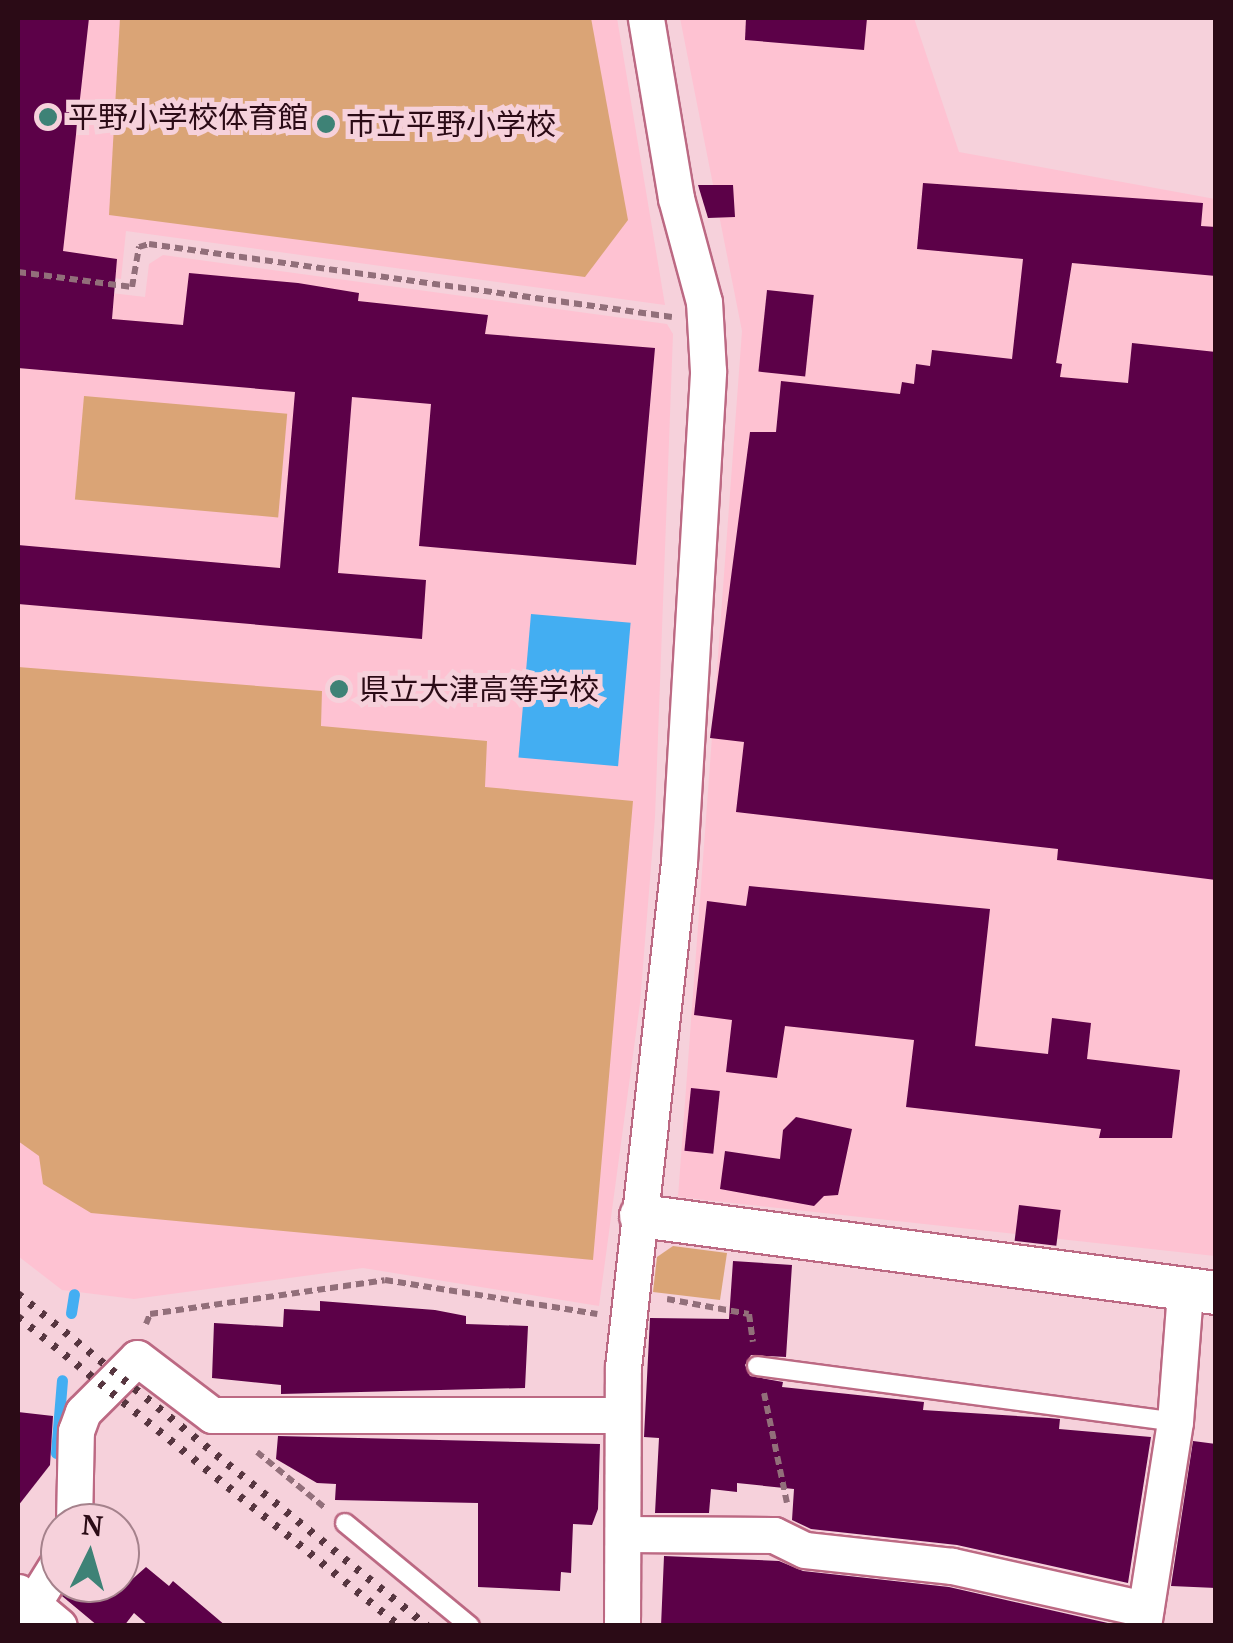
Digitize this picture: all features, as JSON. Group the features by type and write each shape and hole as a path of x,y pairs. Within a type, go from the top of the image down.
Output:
{"street":[{"path":"622,1626 622,1415 628,1319 678,862 708,371 705,322 676,198 646,18"},
{"path":"623,1534 774,1535 804,1550 952,1566 1144,1617 1174,1422 1200,1293 641,1216"},
{"path":"74,1503 76,1431 83,1412 137,1358 212,1416 622,1415"},
{"path":"40,1585 22,1607 59,1626"}],"lane":[{"path":"757,1366 1174,1422"},
{"path":"345,1524 470,1626"}],"path":[{"path":"18,272 132,286 139,247 149,244 705,322"},
{"path":"137,1358 150,1314 334,1284 385,1280 628,1319"},
{"path":"212,1416 345,1524"}],"shaded area":[{"name":"市立平野小学校","path":"18,18 617,18 665,305 126,231 121,279 18,265"},
{"name":"市立平野小学校","path":"120,18 591,18 628,220 585,277 109,215"},
{"path":"680,18 914,18 959,152 1215,199 1215,1256 678,1197 742,331"},
{"name":"県立大津高等学校","path":"163,255 667,324 673,334 655,817 640,1003 599,1306 363,1268 134,1299 62,1290 18,1256 18,282 145,297 149,264"},
{"path":"84,396 287,414 278,517 75,500"},
{"path":"18,667 322,691 321,726 487,741 485,787 633,801 593,1260 91,1213 43,1184 39,1156 18,1141"},
{"path":"673,1246 727,1253 720,1300 653,1292 657,1257"}],"water":[{"path":"531,614 631,623 618,766 518,757"}],"building":[{"path":"18,18 89,18 63,251 117,259 112,319 183,325 189,273 298,283 359,293 358,301 488,315 485,334 655,348 636,565 419,546 431,404 352,397 338,573 426,580 422,639 18,604 18,545 280,568 295,392 18,368"},
{"path":"746,18 867,18 864,50 745,40"},
{"path":"923,183 1203,203 1201,226 1216,227 1216,276 1072,263 1056,363 1062,364 1060,377 1128,383 1132,343 1216,352 1216,880 1057,860 1058,849 736,812 744,742 710,738 750,432 776,432 781,381 900,394 902,382 914,384 916,364 930,366 932,350 1012,359 1023,259 917,249"},
{"path":"698,185 733,185 735,217 708,218"},
{"path":"767,290 814,295 805,376 758,372"},
{"path":"749,886 990,909 975,1046 1048,1054 1052,1018 1091,1023 1087,1059 1180,1070 1172,1138 1099,1138 1101,1129 906,1107 914,1040 785,1026 777,1078 726,1072 732,1020 694,1015 707,901 746,906"},
{"path":"691,1088 720,1091 713,1154 684,1151"},
{"path":"796,1117 852,1129 838,1195 824,1196 814,1206 720,1189 725,1151 780,1159 783,1130"},
{"path":"1019,1205 1061,1210 1056,1246 1015,1241"},
{"path":"733,1261 792,1265 786,1357 751,1355 745,1365 750,1376 783,1382 782,1387 924,1402 923,1410 1060,1419 1059,1429 1151,1437 1128,1583 957,1545 811,1529 792,1520 794,1489 737,1483 737,1492 711,1489 709,1513 655,1513 659,1438 644,1437 650,1318 729,1319"},
{"path":"320,1301 435,1310 466,1316 466,1324 528,1326 525,1388 281,1394 281,1385 212,1378 214,1323 283,1327 284,1309 320,1311"},
{"path":"18,1412 53,1416 50,1465 18,1506"},
{"path":"278,1436 600,1444 598,1509 592,1525 573,1524 571,1573 561,1572 560,1591 478,1587 478,1503 335,1500 336,1484 317,1483 276,1459"},
{"path":"1193,1441 1216,1444 1216,1588 1171,1586"},
{"path":"664,1556 779,1561 803,1571 949,1587 1121,1626 661,1626"},
{"path":"146,1567 169,1586 173,1581 226,1626 149,1626 134,1613 124,1626 98,1626 70,1603 140,1603 140,1572"}],"waterway":[{"path":"71,1313 74,1294"},
{"path":"56,1453 62,1380"}],"railway":[{"path":"18,1294 427,1626"},
{"path":"18,1317 399,1626"}],"place":[{"name":"平野小学校体育館","path":"48,117"},
{"name":"市立平野小学校","path":"326,124"},
{"name":"県立大津高等学校","path":"339,689"}]}
